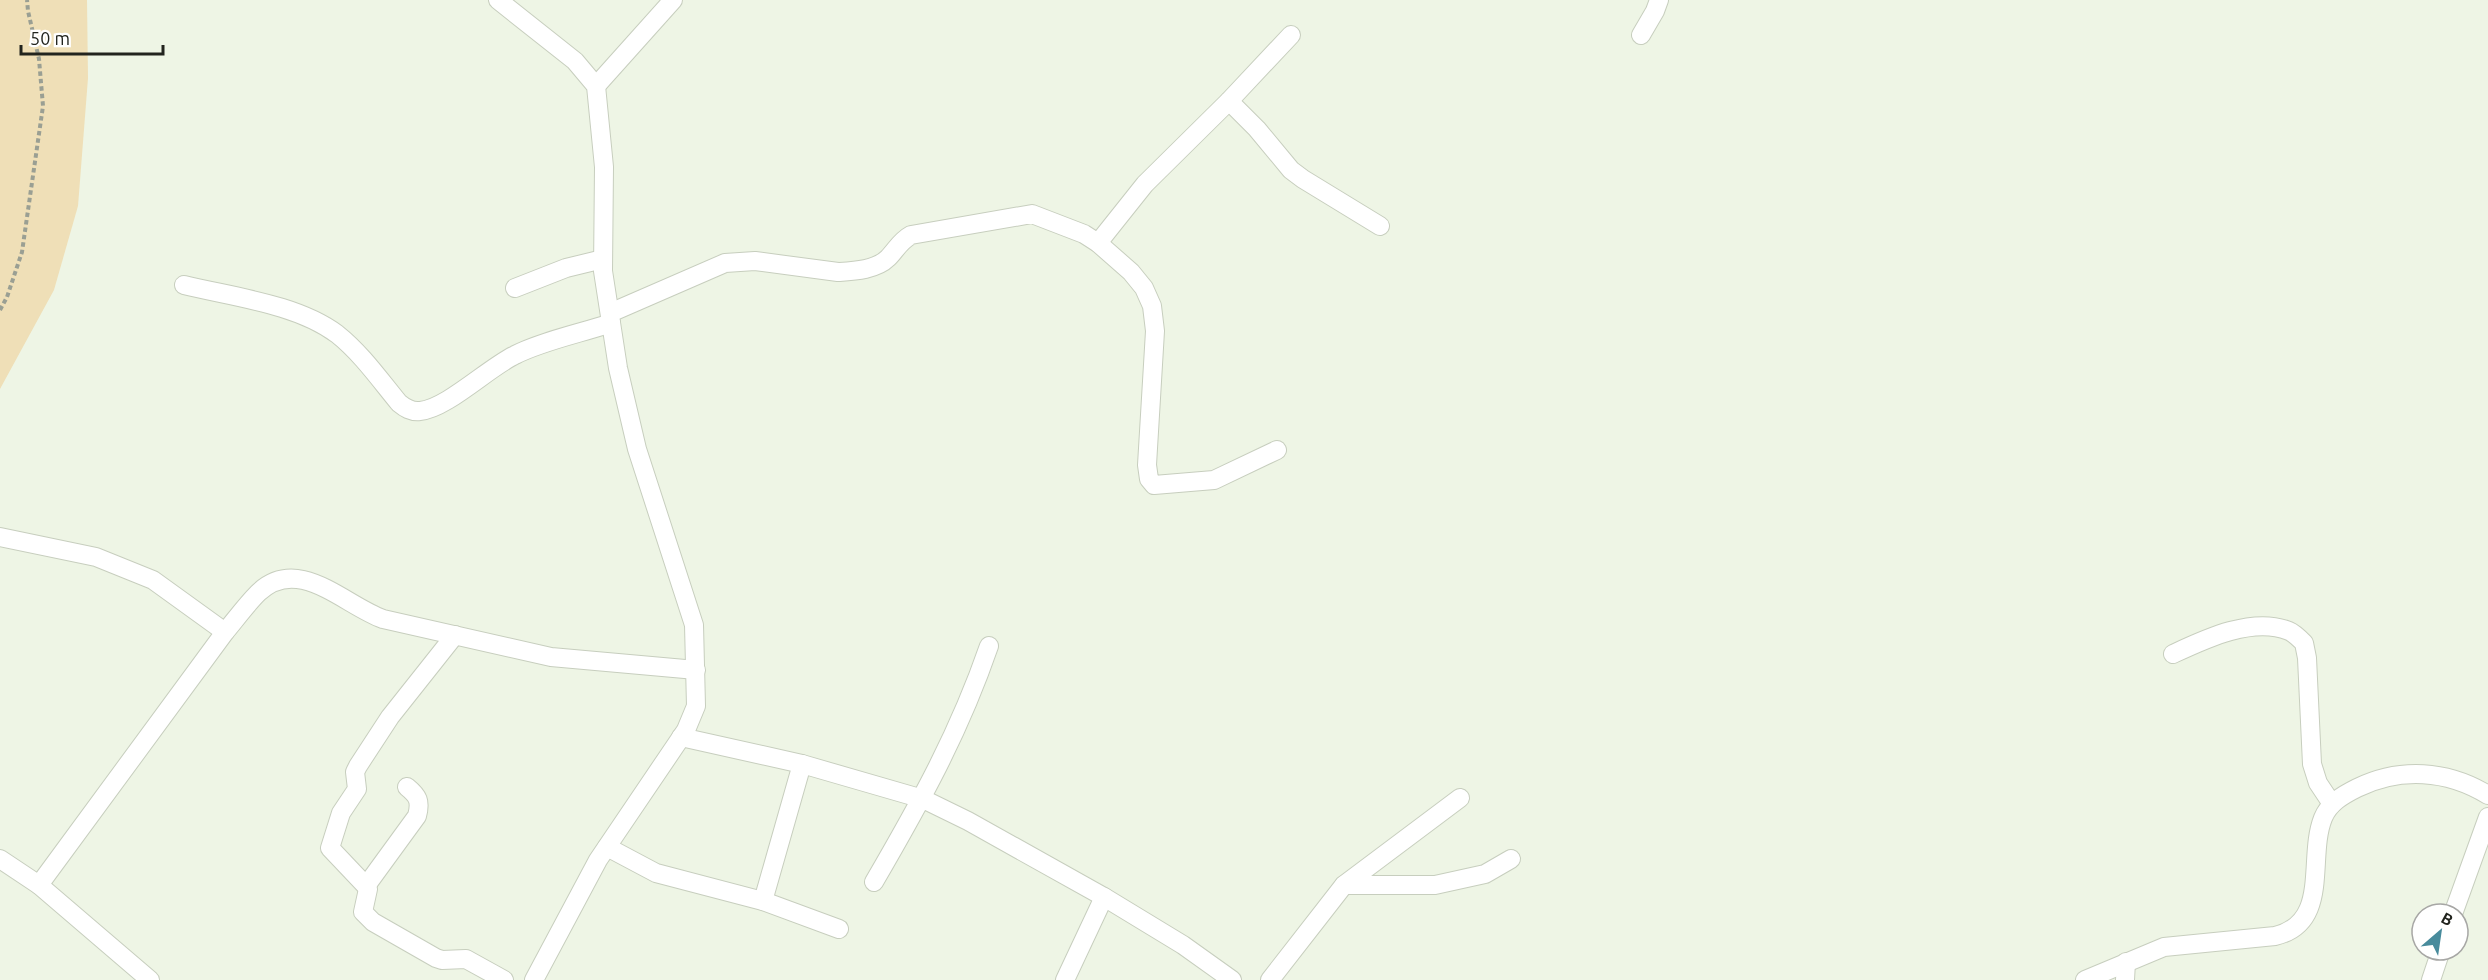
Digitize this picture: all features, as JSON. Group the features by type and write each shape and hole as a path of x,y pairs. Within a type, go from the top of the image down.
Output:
{"street":[{"path":"498,0 575,61 596,86 604,167 603,259 618,368 637,449 694,625 696,670 696,706 681,737 607,847 534,980"},
{"path":"596,86 673,0"},
{"path":"1641,36 1659,0"},
{"path":"1098,243 1145,184 1229,102 1291,35"},
{"path":"1229,102 1257,129 1297,174 1380,226"},
{"path":"184,285 292,311 314,321 337,334 352,347 399,403 408,410 421,412 448,400 493,367 517,354 610,318 725,263 754,261 838,272 852,271 878,265 887,259 902,240 911,235 1032,214 1084,234 1098,243 1131,272 1144,288 1152,306 1155,331 1147,465 1149,479 1154,485 1214,480 1277,450"},
{"path":"515,288 566,268 603,259"},
{"path":"1,540 96,557 153,580 225,632"},
{"path":"39,885 225,632 258,592 286,577 302,578 316,584 377,616 551,657 696,670"},
{"path":"2173,654 2219,633 2264,627 2290,631 2304,643 2307,658 2312,764 2318,783 2332,804"},
{"path":"455,635 384,725 355,772 357,789 341,813 330,848 368,889 363,912 372,922 436,958 466,959 504,980"},
{"path":"874,882 923,799 971,699 989,646"},
{"path":"681,737 802,765 923,799 968,821 1104,897 1183,945 1232,980"},
{"path":"763,901 802,765"},
{"path":"2085,980 2126,971 2164,946 2289,933 2302,923 2309,909 2319,832 2324,817 2332,804 2348,792 2376,779 2398,774 2438,775 2465,782 2488,795"},
{"path":"366,886 417,816 420,805 417,796 407,787"},
{"path":"1270,980 1344,885 1460,798"},
{"path":"2457,902 2488,817"},
{"path":"607,847 668,877 763,901 838,929"},
{"path":"0,860 39,885 150,980"},
{"path":"1344,885 1436,885 1485,874 1511,860"},
{"path":"1065,980 1104,897"},
{"path":"2431,980 2437,962"}],"path":[{"path":"0,310 7,297 22,252 43,106 39,59 27,0"}],"shaded area":[{"path":"0,0 87,0 88,78 78,206 54,290 0,389"}]}
